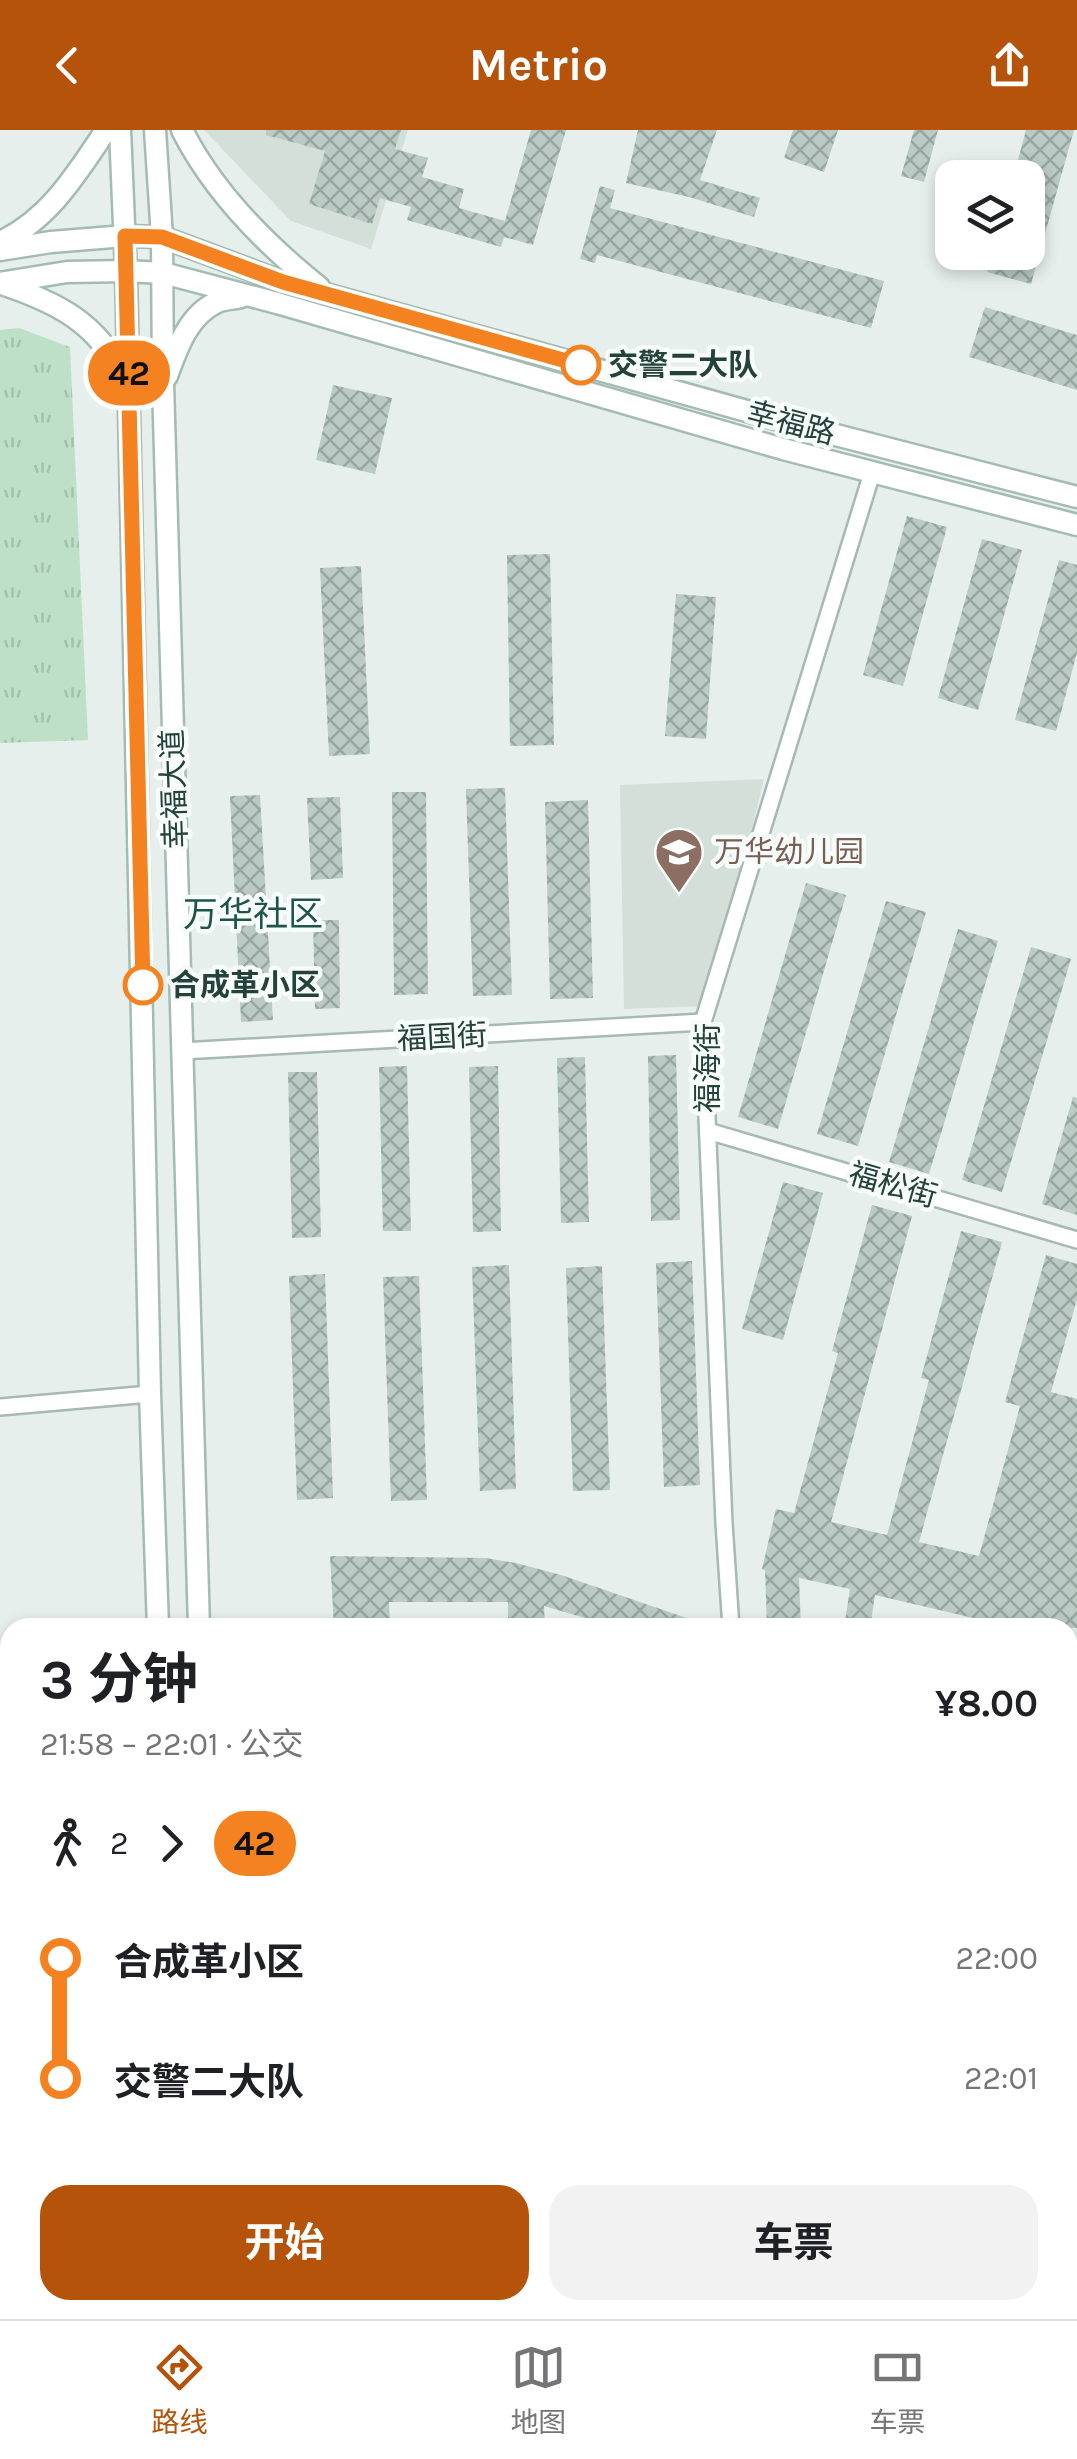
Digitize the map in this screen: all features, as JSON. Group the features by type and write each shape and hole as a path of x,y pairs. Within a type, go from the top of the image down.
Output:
{"main road":[{"path":"0,242 48,210 106,130"},
{"name":"幸福大道","path":"120,130 158,1618"},
{"name":"幸福大道","path":"155,130 162,237 199,1618"},
{"path":"182,130 207,172 254,230 328,295"},
{"name":"幸福路","path":"0,250 125,236 162,237 328,295 797,425 1077,497"},
{"name":"幸福路","path":"0,283 67,272 163,273 872,473 1077,525"},
{"path":"0,283 57,305 72,316 112,354 129,386"},
{"path":"163,384 181,340 196,317 216,302 248,296"}],"street":[{"name":"福海街","path":"730,1618 703,1022 872,473"},
{"name":"福国街","path":"182,1051 703,1022"},
{"name":"福松街","path":"708,1131 1077,1240"},
{"path":"0,1407 150,1394"}],"shaded area":[{"path":"204,130 408,130 371,249 291,221"},
{"name":"万华幼儿园","path":"764,779 708,1006 624,1009 620,785"}],"green space":[{"path":"19,328 70,347 88,740 0,743 0,330"}],"building":[{"path":"266,130 401,130 395,149 428,158 422,177 464,189 459,208 505,221 531,130 566,130 533,245 504,237 501,247 407,220 411,207 380,198 372,224 309,204 325,151 266,135"},
{"path":"638,130 717,130 700,180 760,198 754,217 626,183"},
{"path":"793,130 838,130 824,172 784,158"},
{"path":"914,130 938,130 924,182 901,176"},
{"path":"1026,130 1074,130 1045,234 1045,160 1018,160"},
{"path":"600,186 615,190 610,208 884,281 871,328 597,255 595,263 580,259"},
{"path":"988,270 1035,270 1031,284"},
{"path":"985,307 1077,335 1077,390 969,357"},
{"path":"333,385 392,398 375,474 316,460"},
{"path":"907,516 947,527 903,686 863,675"},
{"path":"982,539 1022,550 978,710 938,698"},
{"path":"550,554 554,745 510,746 507,555"},
{"path":"1059,560 1077,565 1077,653 1056,731 1015,720"},
{"path":"361,566 370,754 329,756 320,568"},
{"path":"676,594 716,597 706,739 665,736"},
{"path":"505,788 512,995 473,996 466,789"},
{"path":"392,792 426,792 428,994 394,995"},
{"path":"260,795 273,1020 241,1022 230,796"},
{"path":"340,797 343,878 311,880 307,798"},
{"path":"588,800 593,998 550,999 545,802"},
{"path":"806,883 846,895 778,1129 738,1117"},
{"path":"886,901 926,912 858,1146 817,1134"},
{"path":"313,920 339,920 340,1008 315,1009"},
{"path":"958,929 998,941 929,1174 889,1162"},
{"path":"1031,947 1071,959 1002,1192 962,1180"},
{"path":"676,1055 680,1220 651,1221 648,1056"},
{"path":"585,1057 589,1222 561,1223 557,1058"},
{"path":"407,1066 411,1231 383,1231 379,1067"},
{"path":"498,1066 501,1231 473,1232 469,1067"},
{"path":"288,1072 317,1072 321,1237 292,1238"},
{"path":"1073,1097 1077,1098 1077,1215 1042,1204"},
{"path":"783,1182 823,1193 783,1340 742,1329"},
{"path":"872,1205 912,1216 831,1522 887,1535 929,1380 921,1378 961,1231 1002,1242 919,1542 979,1556 1020,1406 1005,1402 1046,1255 1077,1264 1077,1299 1051,1392 1077,1399 1077,1618 973,1618 875,1595 872,1618 846,1618 850,1589 799,1578 801,1618 767,1618 762,1569 776,1509 794,1513 838,1353 832,1351"},
{"path":"692,1261 700,1485 664,1487 656,1263"},
{"path":"509,1265 516,1489 480,1491 472,1267"},
{"path":"602,1266 610,1490 573,1491 566,1268"},
{"path":"325,1274 333,1498 297,1500 289,1276"},
{"path":"419,1276 427,1500 391,1501 383,1277"},
{"path":"330,1556 485,1558 516,1563 687,1618 585,1618 544,1606 545,1618 508,1618 508,1602 389,1602 390,1618 333,1618"}],"bus line":[{"name":"42","path":"143,985 125,236 162,237 283,282 581,365"}],"place":[{"name":"交警二大队","path":"581,365"},
{"name":"万华幼儿园","path":"679,894"},
{"name":"合成革小区","path":"143,985"}],"district":[{"name":"万华社区","path":"253,914"}]}
